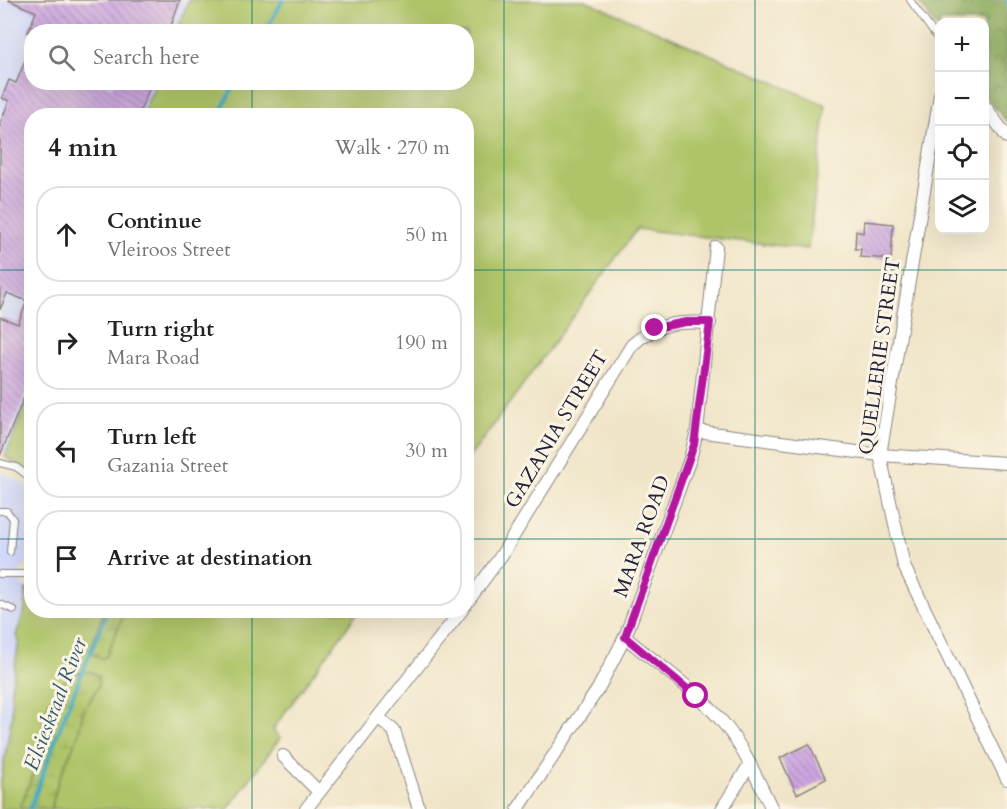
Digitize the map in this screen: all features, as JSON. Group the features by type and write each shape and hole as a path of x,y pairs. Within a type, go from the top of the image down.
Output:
{"street":[{"path":"989,112 1007,137"},
{"name":"QUELLERIE STREET","path":"935,119 880,455 904,566 1007,779"},
{"name":"MARA ROAD","path":"518,809 581,717 625,637 690,459 697,431 716,247"},
{"name":"GAZANIA STREET","path":"474,593 501,556 632,345 644,334 668,324 710,322"},
{"path":"697,431 880,455 1007,463"},
{"path":"306,809 456,618"},
{"path":"625,637 716,715 750,764 772,809"},
{"path":"378,717 393,731 419,809"},
{"path":"284,756 318,791"},
{"path":"722,809 750,764"}],"lane":[{"path":"910,0 935,36"},
{"path":"0,463 16,467 24,473"},
{"path":"0,512 10,513 13,519 10,552"},
{"path":"0,574 24,574"},
{"path":"0,604 14,610"}],"shaded area":[{"path":"0,0 189,0 179,24 24,24 24,90 153,90 145,108 24,108 24,410 7,452 0,451"},
{"path":"0,471 24,484 24,567 21,568 20,582 24,587 24,614 11,690 12,716 0,785"}],"green space":[{"path":"189,0 585,0 826,105 808,249 637,229 474,451 474,108 145,108 153,90 474,90 474,24 179,24"},
{"path":"917,0 1007,0 1007,122 989,101 989,18 935,18 935,25"},
{"path":"24,410 24,467 5,457"},
{"path":"24,612 24,618 354,618 273,729 280,738 228,809 0,809 0,785 12,716 11,690 19,641 16,636"},
{"path":"101,618 122,618 106,657 101,658 89,652"},
{"path":"91,672 99,677 98,687 83,712 78,735 58,782 51,809 20,809 35,767 46,714 54,694 72,673"}],"building":[{"path":"8,0 180,0 172,24 31,24 36,12"},
{"path":"24,63 24,90 149,90 141,108 24,108 24,300 7,293 0,310 0,124 9,101 2,98 9,80 16,83"},
{"path":"864,221 893,224 891,259 860,257 861,249 855,249 856,231 863,233"},
{"path":"24,309 24,398 0,456 0,317 18,324"},
{"path":"809,744 826,779 797,794 780,758"}],"waterway":[{"name":"Elsieskraal River","path":"270,24 283,0"},
{"name":"Elsieskraal River","path":"222,108 232,90"},
{"name":"Elsieskraal River","path":"30,809 67,709 105,618"}],"route":[{"path":"655,328 686,322 710,322 694,445 625,637 696,696"}]}
